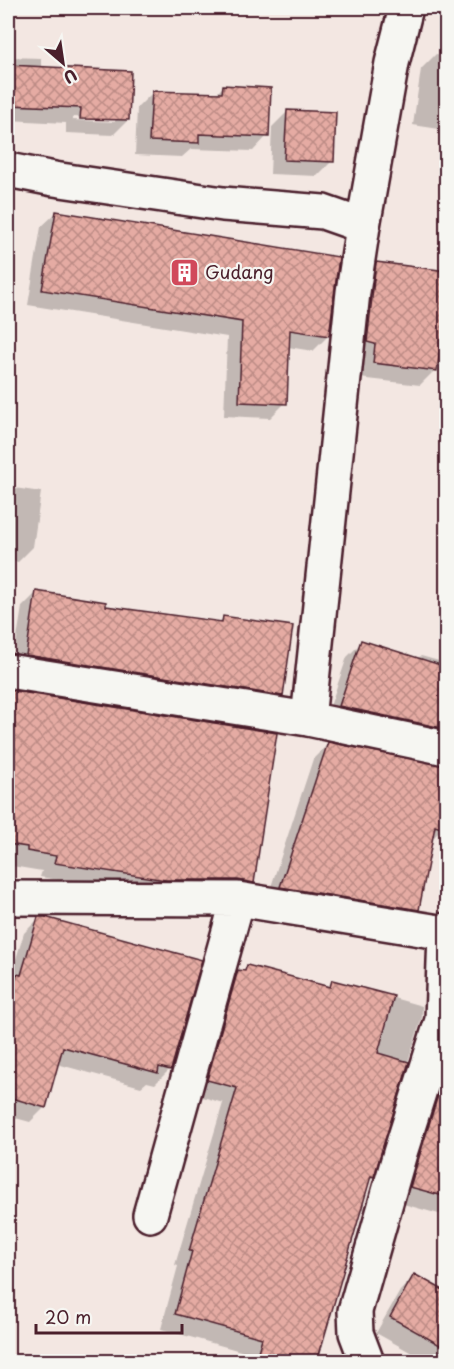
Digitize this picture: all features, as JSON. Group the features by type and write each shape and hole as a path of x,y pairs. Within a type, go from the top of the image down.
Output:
{"street":[{"path":"308,719 353,292 392,63 406,8"},
{"path":"8,170 223,204 323,212 363,226"},
{"path":"8,671 308,719 447,748"},
{"path":"8,898 238,899 446,931 442,1020 400,1153 355,1311 356,1334 366,1362"},
{"path":"150,1215 238,899"}],"building":[{"path":"8,65 131,71 129,120 80,119 81,108 8,105"},
{"path":"223,85 271,88 269,137 199,134 199,143 149,141 152,91 222,93"},
{"path":"287,110 336,112 334,162 284,160"},
{"name":"Gudang","path":"56,211 339,257 329,336 290,330 287,404 239,402 242,322 42,290"},
{"path":"376,262 447,271 447,300 437,371 373,363 375,344 367,342"},
{"path":"36,591 106,602 106,606 222,622 223,616 293,626 283,696 26,655"},
{"path":"361,640 447,667 447,729 339,706"},
{"path":"8,690 277,733 254,883 238,880 166,880 54,863 56,856 27,851 27,847 8,844"},
{"path":"328,742 447,766 447,830 435,826 419,910 280,887"},
{"path":"38,917 202,960 171,1070 159,1067 158,1073 63,1047 46,1108 8,1097 8,1006 17,974 21,975"},
{"path":"247,965 330,987 332,980 394,996 378,1053 409,1062 374,1177 371,1176 317,1362 255,1362 262,1338 175,1314 192,1251 189,1251 237,1088 207,1080 238,970 245,971"},
{"path":"445,1072 447,1072 447,1197 410,1187"},
{"path":"414,1274 447,1292 447,1349 390,1317"}],"place":[{"name":"Gudang","path":"184,273"}]}
